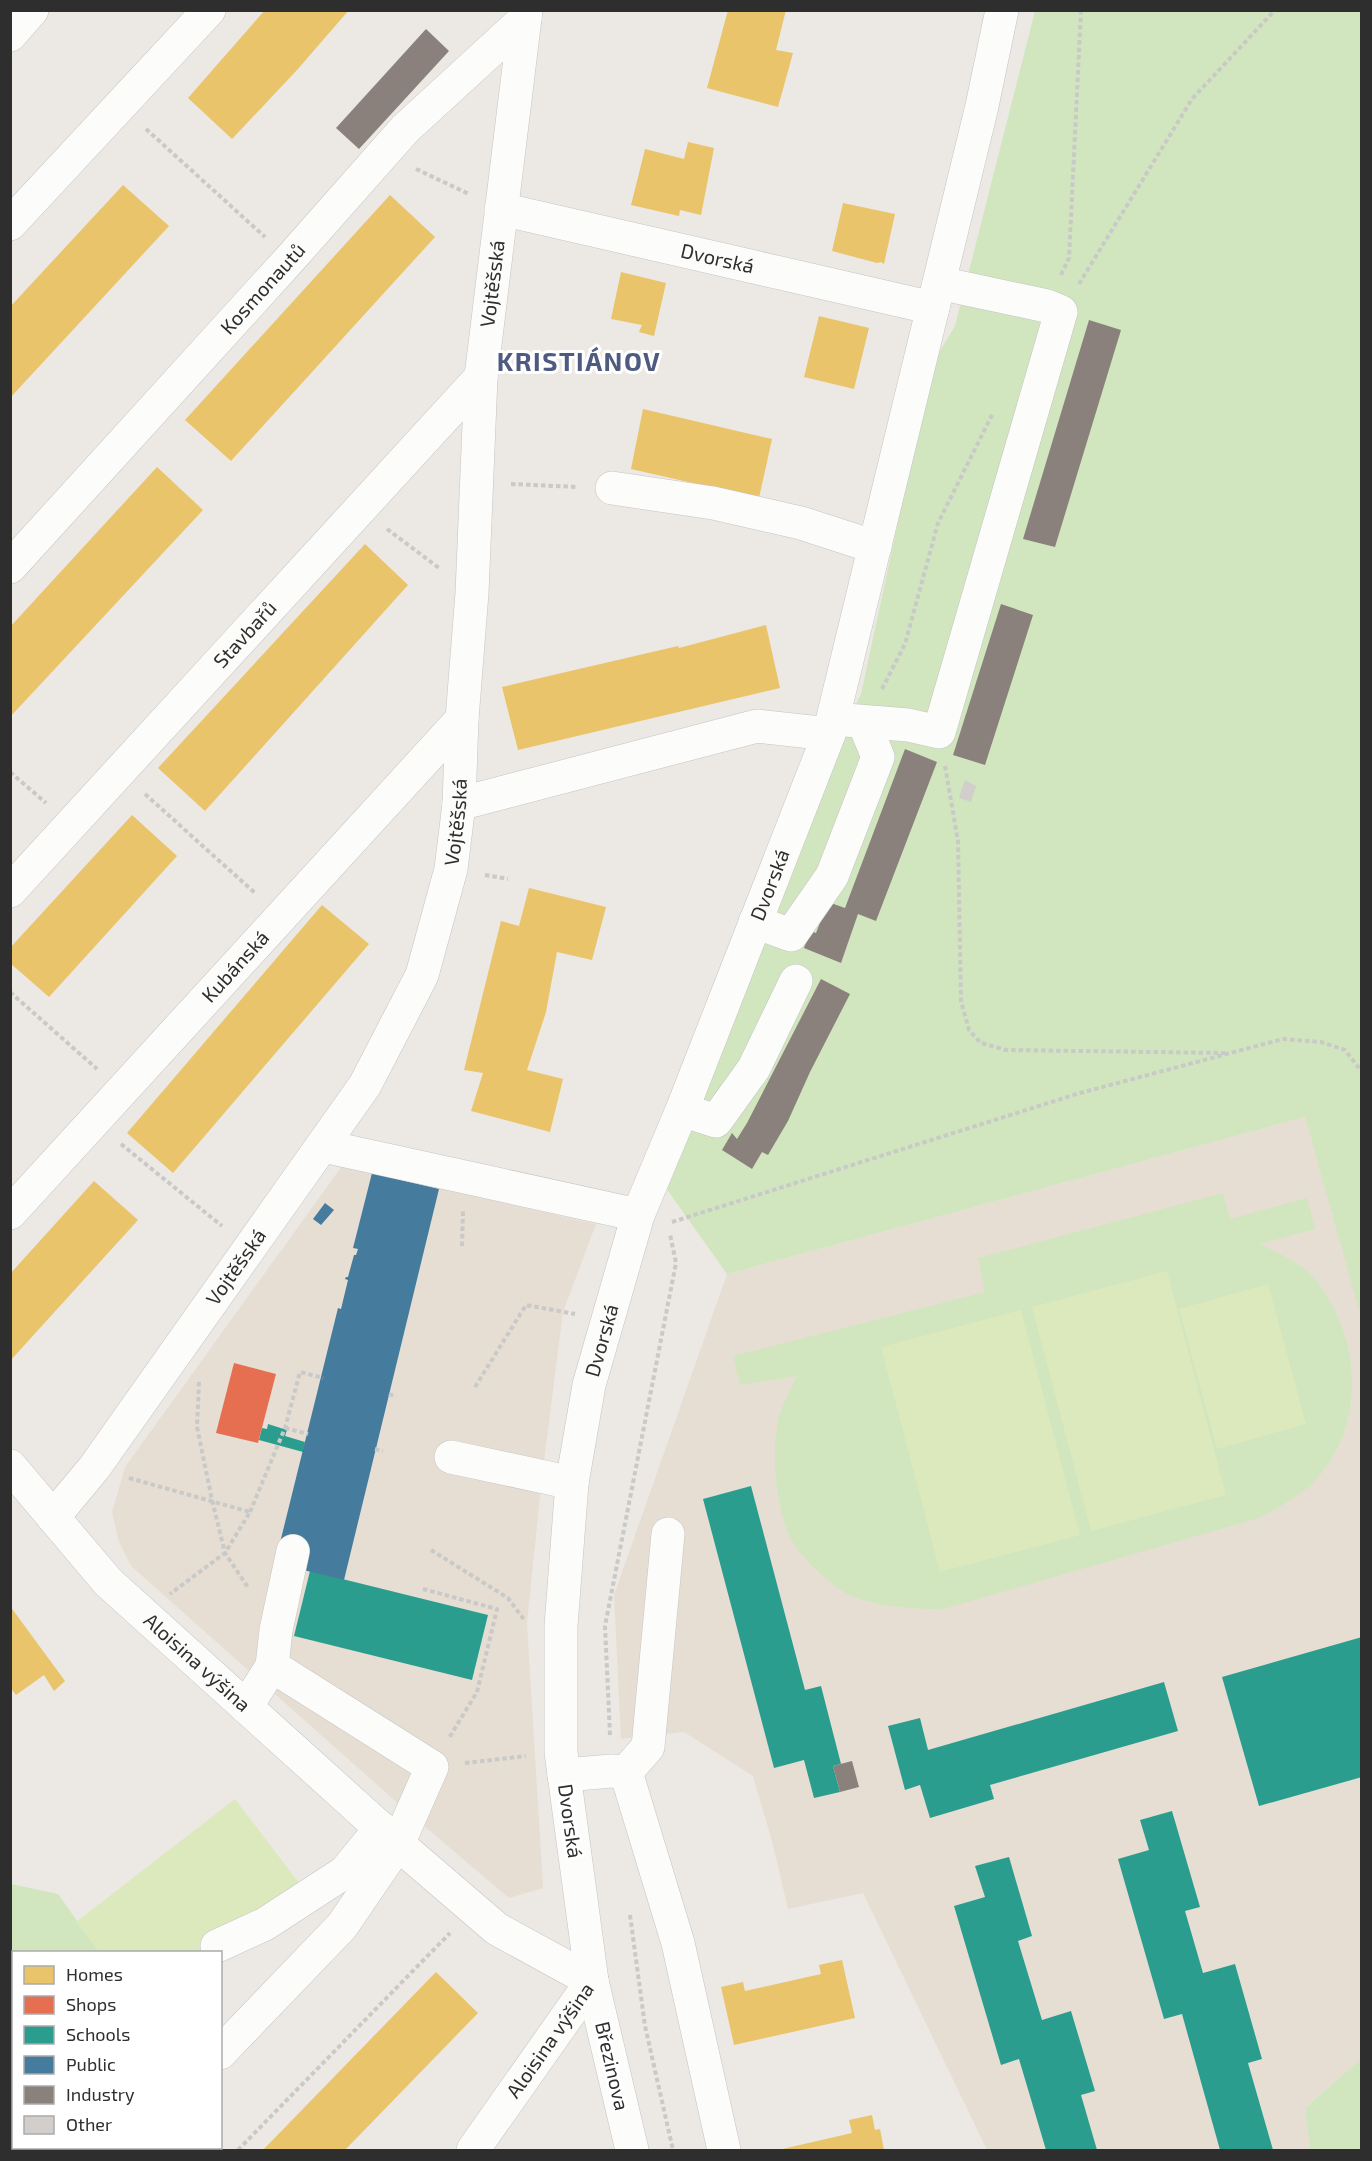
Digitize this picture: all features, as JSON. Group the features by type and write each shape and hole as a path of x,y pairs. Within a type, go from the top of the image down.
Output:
{"street":[{"path":"10,34 32,10"},
{"path":"10,224 209,10"},
{"name":"Dvorská","path":"592,1981 563,1764 561,1626 572,1483 589,1385 638,1215 682,1110 755,922 842,725 875,547 982,106 1002,10"},
{"name":"Kosmonautů","path":"10,567 405,129 526,15"},
{"name":"Vojtěšská","path":"53,1517 94,1468 365,1085 422,975 452,868 459,804 462,719 472,593 481,377 526,15"},
{"name":"Dvorská","path":"501,209 936,296"},
{"path":"459,804 757,726 908,725 939,732 1054,309 936,296"},
{"name":"Stavbařů","path":"10,891 481,377"},
{"path":"612,488 714,503 801,523 875,547"},
{"name":"Kubánská","path":"10,1213 462,719"},
{"path":"755,922 791,934 832,876 878,757 842,725"},
{"path":"682,1110 716,1121 754,1068 796,981"},
{"path":"323,1146 638,1215"},
{"path":"451,1456 572,1483"},
{"name":"Aloisina výšina","path":"10,1466 108,1582 389,1836 497,1929 592,1981 473,2151"},
{"path":"627,1772 648,1747 668,1534"},
{"path":"246,1707 272,1666 276,1630 293,1551"},
{"path":"222,2051 342,1926 389,1836 432,1767 272,1666"},
{"path":"563,1764 627,1772"},
{"path":"627,1772 678,1943 724,2151"},
{"path":"217,1946 265,1924 345,1872 389,1836"},
{"name":"Březinova","path":"592,1981 632,2151"}],"path":[{"path":"1054,309 1068,258 1081,10"},
{"path":"1054,309 1192,99 1275,10"},
{"path":"120,105 290,259"},
{"path":"383,153 501,209"},
{"path":"842,725 905,644 938,523 996,406"},
{"path":"476,483 612,488"},
{"path":"360,509 472,593"},
{"path":"939,732 958,841 961,1001 969,1030 981,1043 1006,1050 1232,1053"},
{"path":"10,772 46,803"},
{"path":"150,798 254,892"},
{"path":"10,992 96,1067"},
{"path":"638,1215 668,1224 1080,1094 1283,1040 1321,1042 1345,1050 1362,1072"},
{"path":"94,1123 249,1247"},
{"path":"475,1387 526,1305 608,1320"},
{"path":"183,1341 200,1362 197,1427 225,1553"},
{"path":"144,1614 225,1553 250,1512 285,1428 300,1372 323,1378"},
{"path":"389,1395 396,1397"},
{"path":"285,1428 308,1434"},
{"path":"375,1449 383,1452"},
{"path":"94,1468 250,1512"},
{"path":"431,1550 508,1598 526,1623 561,1626"},
{"path":"423,1589 497,1609 477,1692 432,1767"},
{"path":"432,1767 563,1764"},
{"path":"238,2151 474,1909"}],"shaded area":[{"path":"1305,1117 1362,1317 1361,2059 1305,2108 1310,2150 987,2150 863,1893 788,1909 753,1776 684,1732 621,1739 614,1595 727,1274"},
{"path":"342,1166 596,1224 563,1312 542,1477 527,1623 543,1888 509,1898 411,1815 131,1566 119,1542 112,1512 125,1467"}],"green space":[{"path":"1035,11 1361,11 1361,1317 1305,1117 727,1274 666,1188 835,748 861,694 932,364 955,326"},
{"path":"1223,1193 1230,1219 1307,1198 1315,1229 1260,1244 1296,1263 1314,1278 1341,1324 1348,1350 1352,1377 1351,1403 1345,1429 1334,1454 1319,1476 1306,1489 1259,1518 943,1609 892,1606 854,1597 831,1583 804,1557 794,1544 783,1517 775,1464 776,1431 779,1418 797,1376 740,1385 733,1356 985,1292 978,1258"},
{"path":"1167,1271 1226,1495 1091,1531 1032,1307"},
{"path":"1268,1284 1306,1424 1217,1449 1179,1309"},
{"path":"1021,1310 1080,1535 940,1572 881,1347"},
{"path":"235,1799 299,1883 210,1951 98,1951 76,1922"},
{"path":"11,1884 58,1894 98,1951 12,1951 12,2149 126,2149 11,2150"},
{"path":"1361,2059 1361,2150 1310,2150 1305,2108"}],"building: Homes":[{"path":"265,10 349,10 232,139 188,98"},
{"path":"728,10 786,10 776,50 793,53 778,107 707,88"},
{"path":"688,142 714,148 701,215 680,210 679,216 631,205 645,149 684,159"},
{"path":"123,185 169,226 10,398 10,307"},
{"path":"390,195 435,237 231,461 185,420"},
{"path":"843,203 895,214 884,264 832,251"},
{"path":"621,272 666,283 654,336 639,332 642,325 611,319"},
{"path":"819,316 869,328 854,389 804,377"},
{"path":"643,409 772,439 759,498 631,469"},
{"path":"157,467 203,510 10,717 10,627"},
{"path":"365,544 408,585 205,811 158,768"},
{"path":"766,625 780,688 518,750 502,687 678,646 679,648"},
{"path":"132,815 177,856 49,997 10,963 10,948"},
{"path":"529,888 606,907 592,960 557,952 546,1012 527,1070 563,1079 550,1132 471,1111 483,1073 464,1070 501,921 519,926"},
{"path":"322,905 369,944 173,1173 127,1133"},
{"path":"94,1181 138,1220 10,1361 10,1274"},
{"path":"10,1606 65,1681 54,1691 44,1675 16,1695 10,1687"},
{"path":"842,1960 855,2018 734,2045 721,1987 743,1982 745,1991 821,1974 819,1965"},
{"path":"436,1972 478,2013 345,2150 263,2150"},
{"path":"872,2115 875,2130 880,2129 884,2150 778,2150 852,2133 849,2120"}],"building: Shops":[{"path":"234,1363 276,1374 258,1443 216,1433"}],"building: Schools":[{"path":"268,1424 287,1430 285,1436 305,1442 303,1452 259,1440 262,1428 267,1429"},
{"path":"751,1486 805,1690 821,1686 841,1764 833,1766 840,1792 814,1798 804,1760 774,1768 703,1499"},
{"path":"310,1571 488,1615 472,1680 294,1636"},
{"path":"1362,1637 1362,1777 1259,1806 1222,1677"},
{"path":"1164,1682 1178,1731 990,1785 994,1799 930,1818 920,1785 905,1790 888,1726 920,1718 928,1750"},
{"path":"1172,1811 1200,1907 1185,1911 1203,1973 1235,1964 1262,2059 1248,2063 1273,2150 1220,2150 1182,2014 1164,2019 1118,1859 1149,1850 1140,1820"},
{"path":"1009,1857 1032,1936 1018,1941 1042,2020 1071,2011 1095,2091 1081,2095 1097,2150 1046,2150 1019,2059 1001,2065 954,1906 985,1897 975,1866"}],"building: Public":[{"path":"372,1173 439,1189 344,1580 275,1563 338,1308 341,1309 348,1280 345,1279 348,1277 358,1249 353,1248"},
{"path":"325,1203 334,1210 321,1225 313,1219"}],"building: Industry":[{"path":"426,29 449,51 359,149 336,128"},
{"path":"1089,320 1121,330 1055,547 1023,539"},
{"path":"1001,604 1033,615 985,765 953,755"},
{"path":"905,749 937,762 876,921 858,914 841,963 804,948 810,931 816,933 828,902 845,908"},
{"path":"821,979 850,994 788,1121 768,1155 762,1152 752,1169 722,1150 732,1133 737,1139 747,1123"},
{"path":"852,1761 859,1787 840,1792 833,1766"}],"building: Other":[{"path":"965,780 976,786 971,802 959,798"}],"district":[{"name":"KRISTIÁNOV","path":"579,362"}]}
